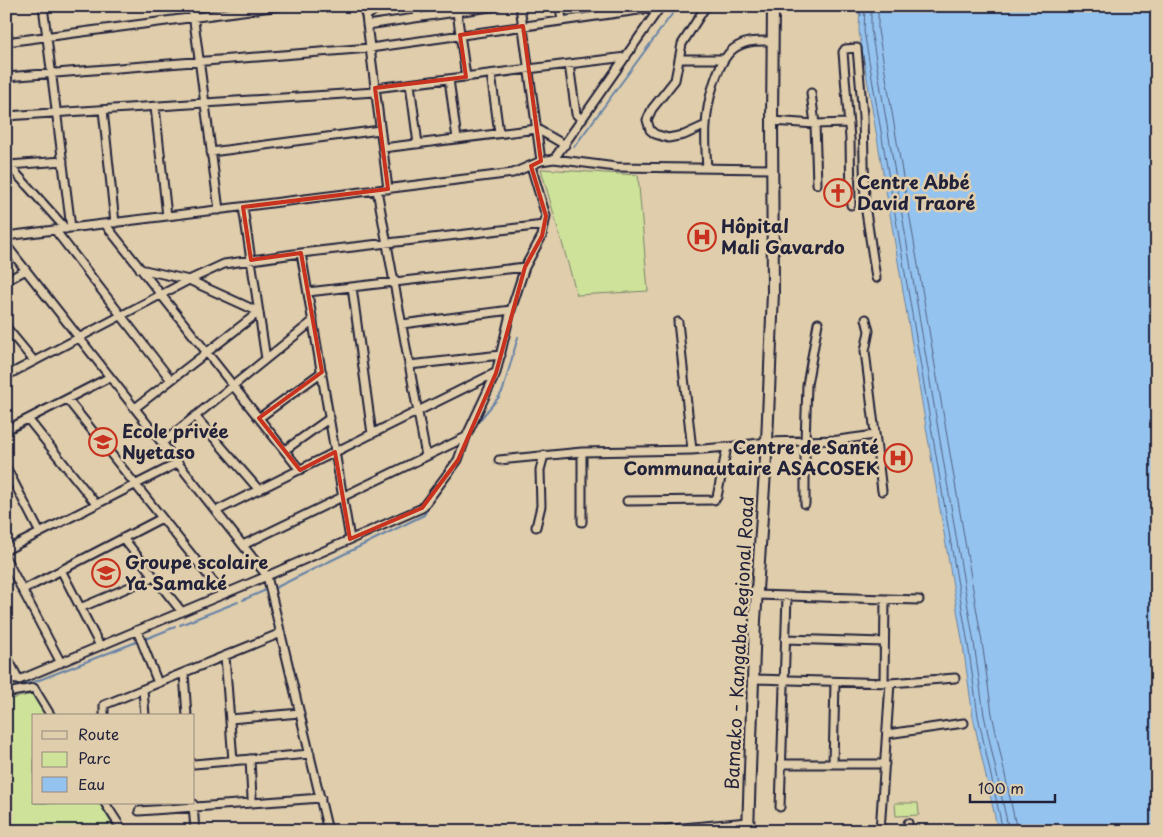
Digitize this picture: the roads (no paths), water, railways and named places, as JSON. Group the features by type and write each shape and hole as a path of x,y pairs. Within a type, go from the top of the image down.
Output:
{"street":[{"path":"43,6 63,161 69,229"},
{"path":"192,6 219,210"},
{"path":"6,42 280,6"},
{"path":"363,6 366,16 388,189"},
{"path":"366,16 381,6"},
{"path":"416,6 418,17"},
{"path":"367,25 497,6"},
{"path":"520,6 541,161"},
{"path":"560,6 562,21"},
{"path":"6,77 370,48 562,21 607,10 661,6"},
{"path":"554,159 661,6"},
{"path":"706,6 685,38 675,80 649,113 648,125 655,134 668,138 684,135 706,125"},
{"name":"Bamako - Kangaba Regional Road","path":"748,826 756,595 767,442 773,292 773,6"},
{"path":"457,12 466,77"},
{"path":"707,168 706,125 714,85 724,59 731,50 739,45 750,42 772,41"},
{"path":"851,205 849,123 842,52 845,49 857,48 863,117 865,205 876,278"},
{"path":"6,116 205,104 375,90 626,57"},
{"path":"680,59 724,59"},
{"path":"569,64 576,114 582,120"},
{"path":"491,74 499,133"},
{"path":"448,79 457,139"},
{"path":"410,84 418,144"},
{"path":"812,93 818,184"},
{"path":"155,107 167,216"},
{"path":"103,110 115,223"},
{"path":"772,121 815,124 849,123"},
{"path":"383,148 537,128 565,145"},
{"path":"211,152 380,130"},
{"path":"6,236 513,173 541,161 554,159 616,167 772,170"},
{"path":"8,167 63,161"},
{"path":"50,714 34,688 10,693 8,680 19,680 62,663 422,508 458,460 466,437 496,373 511,310 525,267 542,236 546,216 531,166"},
{"path":"8,167 69,229"},
{"path":"377,190 426,456"},
{"path":"243,207 266,359"},
{"path":"105,224 300,470"},
{"path":"6,376 161,294 224,264 301,253 544,226"},
{"path":"55,230 171,380"},
{"path":"6,245 267,576 328,831"},
{"path":"301,253 350,539"},
{"path":"308,292 525,267"},
{"path":"140,268 189,280 259,312"},
{"path":"6,281 26,270"},
{"path":"352,287 372,434"},
{"path":"402,324 511,310"},
{"path":"135,408 259,312"},
{"path":"866,319 869,331 865,351 882,491"},
{"path":"162,443 313,321"},
{"path":"678,322 692,450"},
{"path":"805,504 807,386 818,323"},
{"path":"6,328 34,361"},
{"path":"409,365 501,355"},
{"path":"259,418 322,372"},
{"path":"216,511 496,373"},
{"path":"6,430 110,376"},
{"path":"67,399 223,594"},
{"path":"195,416 259,490"},
{"path":"285,450 330,418"},
{"path":"28,419 96,504"},
{"path":"499,460 582,452 727,448 767,442 838,440 875,435"},
{"path":"243,545 466,437"},
{"path":"627,501 714,500 717,497 727,448"},
{"path":"582,452 582,522"},
{"path":"536,527 542,506 540,470 544,455"},
{"path":"6,550 178,462"},
{"path":"6,467 40,533"},
{"path":"23,590 162,518"},
{"path":"123,538 182,612"},
{"path":"6,559 62,663"},
{"path":"61,570 100,646"},
{"path":"80,608 153,577"},
{"path":"756,595 919,600"},
{"path":"780,807 786,596"},
{"path":"880,831 887,734 887,683 884,642 885,599"},
{"path":"137,630 158,683"},
{"path":"104,714 104,705 281,633"},
{"path":"785,639 884,642"},
{"path":"6,655 19,680"},
{"path":"225,656 233,761"},
{"path":"184,673 187,714"},
{"path":"753,679 887,683 955,678"},
{"path":"833,764 835,682"},
{"path":"143,689 145,714"},
{"path":"230,719 300,713"},
{"path":"887,734 964,724"},
{"path":"195,764 310,754"},
{"path":"250,759 252,798"},
{"path":"781,764 885,764"},
{"path":"140,811 193,805 320,798"},
{"path":"106,804 122,831"},
{"path":"193,805 195,831"},
{"path":"650,831 748,826"}],"water":[{"path":"860,6 1157,6 1157,831 998,831 973,717 963,645 859,31"}],"waterway":[{"path":"370,9 373,6"},
{"path":"574,147 678,6"},
{"path":"838,6 861,15"},
{"path":"470,436 478,422 503,390 518,337"},
{"path":"275,588 424,515 436,494"},
{"path":"243,600 266,590"},
{"path":"180,625 238,602"},
{"path":"143,640 175,627"},
{"path":"15,687 34,682 139,641"}],"place":[{"name":"Centre Abbé David Traoré","path":"838,193"},
{"name":"Hôpital Mali Gavardo","path":"702,237"},
{"name":"Ecole privée Nyetaso","path":"103,442"},
{"name":"Centre de Santé Communautaire ASACOSEK","path":"898,458"},
{"name":"Groupe scolaire Ya Samaké","path":"106,573"}]}
